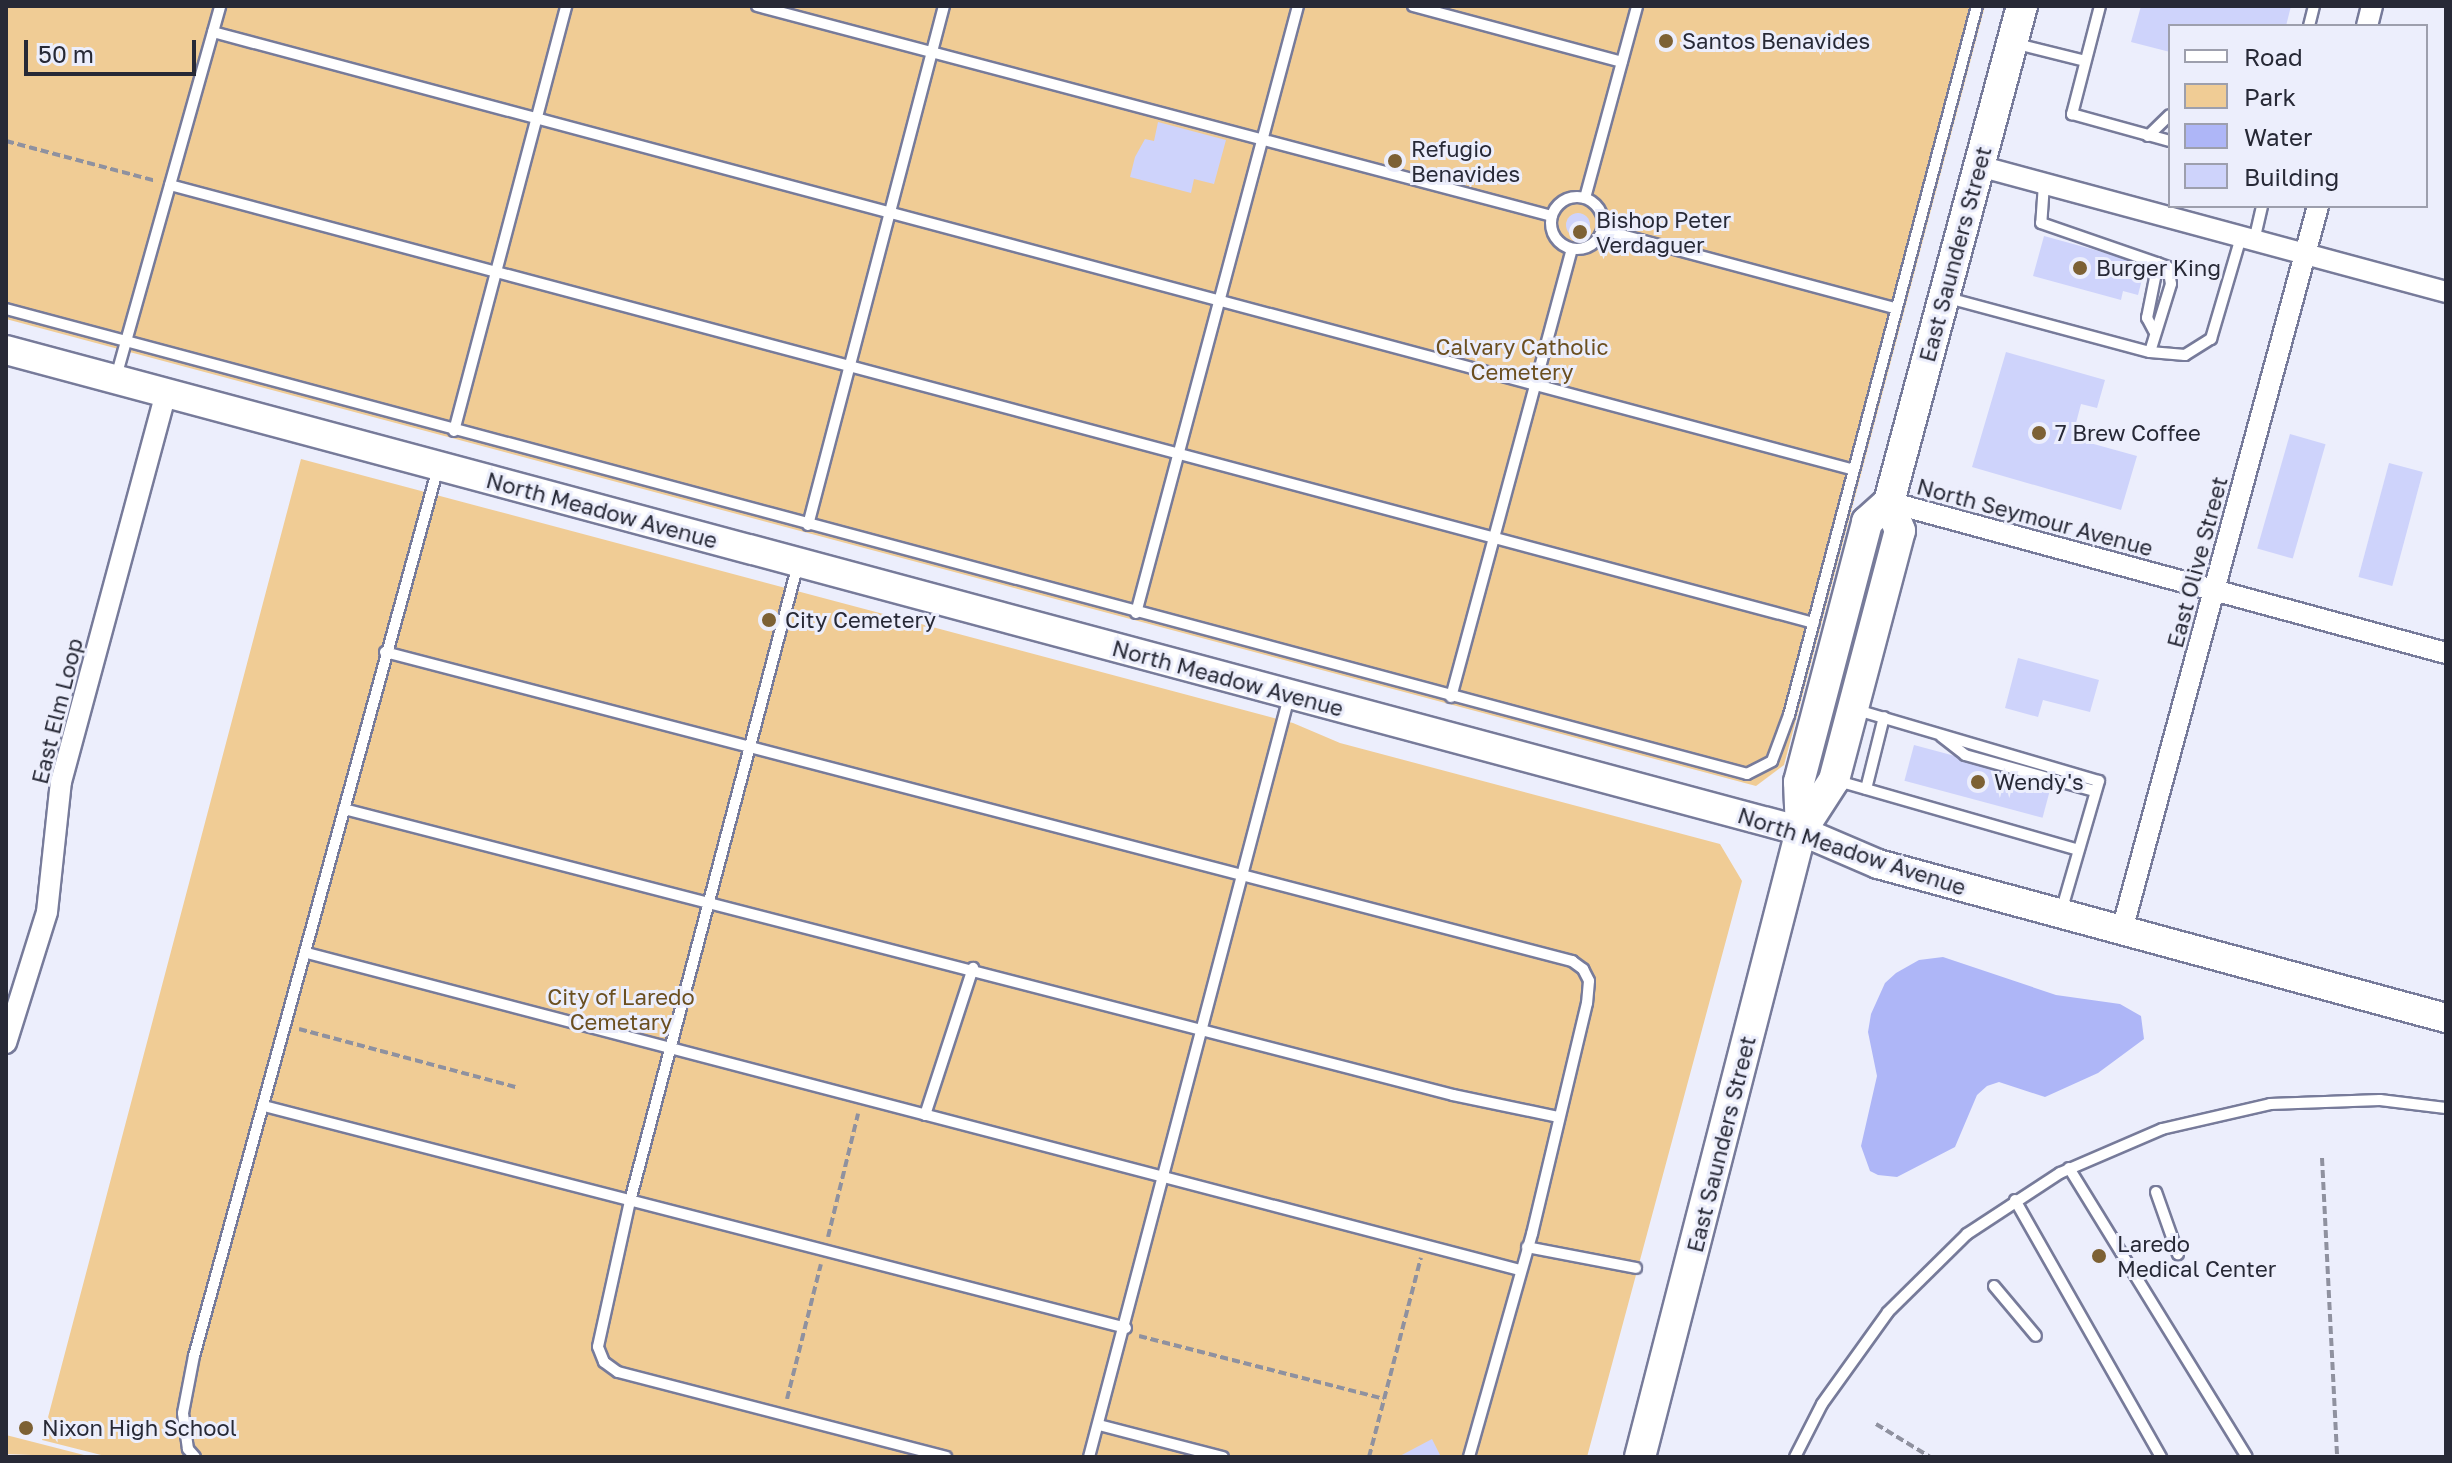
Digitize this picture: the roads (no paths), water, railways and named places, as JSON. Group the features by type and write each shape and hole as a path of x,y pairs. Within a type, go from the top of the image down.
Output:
{"main road":[{"name":"East Saunders Street","path":"1640,1457 1801,831 1799,782 1867,522 1889,502 2022,6"},
{"name":"North Meadow Avenue","path":"6,350 1801,831 1878,864 2446,1018"},
{"name":"East Saunders Street","path":"1801,831 1834,780 1900,531 1889,502"}],"street":[{"path":"1979,166 2446,292"},
{"name":"East Olive Street","path":"2122,930 2317,208"},
{"name":"East Elm Loop","path":"6,1043 47,912 61,782 166,393"},
{"name":"North Seymour Avenue","path":"1889,502 2446,653"}],"lane":[{"path":"115,379 220,6"},
{"path":"454,431 566,6"},
{"path":"757,6 1552,216"},
{"path":"808,525 944,6"},
{"path":"1136,613 1298,6"},
{"path":"1413,6 1622,62"},
{"path":"1585,198 1637,6"},
{"path":"6,309 1747,774 1762,771 1780,746 1977,6"},
{"path":"2100,6 2072,114 2168,141"},
{"path":"213,32 1854,470"},
{"path":"2012,42 2085,61"},
{"path":"2148,136 2168,117"},
{"path":"2044,184 2041,223 2168,267 2171,284 2150,352"},
{"path":"170,185 1814,623"},
{"path":"1552,216 1569,198 1585,198 1602,214 1603,230 1594,243 1572,249"},
{"path":"1944,297 2150,352 2185,355 2211,339 2261,208"},
{"path":"1552,216 1555,237 1572,249"},
{"path":"1603,230 1897,309"},
{"path":"1451,697 1572,249"},
{"path":"195,1457 188,1449 183,1413 192,1370 438,466"},
{"path":"799,562 630,1201 600,1320 598,1347 604,1362 618,1372 946,1457"},
{"path":"385,652 1572,961 1583,969 1589,981 1587,1003 1527,1247 1469,1457"},
{"path":"1089,1457 1126,1328 1289,694"},
{"path":"1853,708 2099,781 2061,914"},
{"path":"1866,789 1884,717"},
{"path":"1834,780 2078,850"},
{"path":"344,809 1204,1027 1453,1095 1558,1117"},
{"path":"307,953 1520,1270"},
{"path":"925,1115 973,968"},
{"path":"1795,1457 1822,1404 1888,1312 1967,1234 2015,1200 2069,1168 2162,1129 2270,1104 2380,1100 2446,1108"},
{"path":"264,1106 1126,1328"},
{"path":"2069,1168 2247,1457"},
{"path":"2156,1192 2178,1254"},
{"path":"2015,1200 2161,1457"},
{"path":"1527,1247 1636,1268"},
{"path":"1994,1286 2036,1336"},
{"path":"1099,1425 1223,1457"}],"water":[{"path":"1943,957 2056,995 2120,1004 2141,1016 2144,1039 2098,1073 2045,1097 1999,1082 1987,1086 1977,1095 1955,1147 1897,1177 1878,1175 1870,1171 1861,1146 1877,1076 1868,1032 1871,1014 1885,983 1896,973 1919,960"}],"place":[{"name":"Santos Benavides","path":"1666,41"},
{"name":"Refugio Benavides","path":"1395,161"},
{"name":"Bishop Peter Verdaguer","path":"1580,232"},
{"name":"Burger King","path":"2080,268"},
{"name":"7 Brew Coffee","path":"2039,433"},
{"name":"City Cemetery","path":"769,620"},
{"name":"Wendy's","path":"1978,782"},
{"name":"Laredo Medical Center","path":"2099,1256"},
{"name":"Nixon High School","path":"26,1428"}],"park label":[{"name":"Calvary Catholic Cemetery","path":"1522,358"},
{"name":"City of Laredo Cemetary","path":"621,1008"}]}
